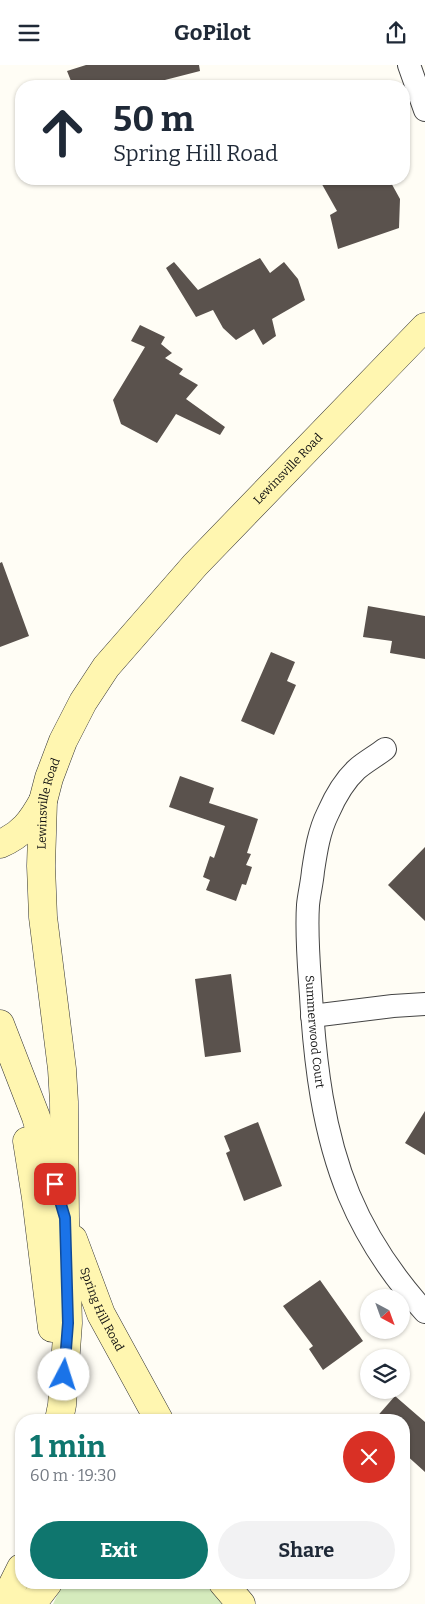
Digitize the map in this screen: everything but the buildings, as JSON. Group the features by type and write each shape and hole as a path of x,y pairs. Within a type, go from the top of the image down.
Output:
{"main road":[{"name":"Lewinsville Road","path":"60,1412 68,1323 63,1086 43,917 41,866 43,801 49,778 63,741 83,702 106,667 208,551 425,327"},
{"path":"0,844 12,839 28,824 43,801"},
{"path":"0,1024 30,1156 60,1412"},
{"name":"Spring Hill Road","path":"0,1024 36,1117 65,1218 101,1314 156,1414"},
{"path":"3,1604 15,1580"},
{"path":"24,1604 25,1589"},
{"path":"32,1604 43,1589"},
{"path":"228,1589 241,1604"},
{"path":"249,1589 258,1604"}],"street":[{"path":"409,65 425,110"},
{"name":"Summerwood Court","path":"385,749 357,769 339,791 327,815 318,841 308,906 312,1016 316,1067 330,1138 349,1194 386,1262 412,1298 425,1312"},
{"path":"312,1016 425,1004"}],"green space":[{"path":"60,1589 220,1589 229,1604 53,1604"}],"route":[{"path":"55,1184 65,1218 68,1323 64,1375"}]}
